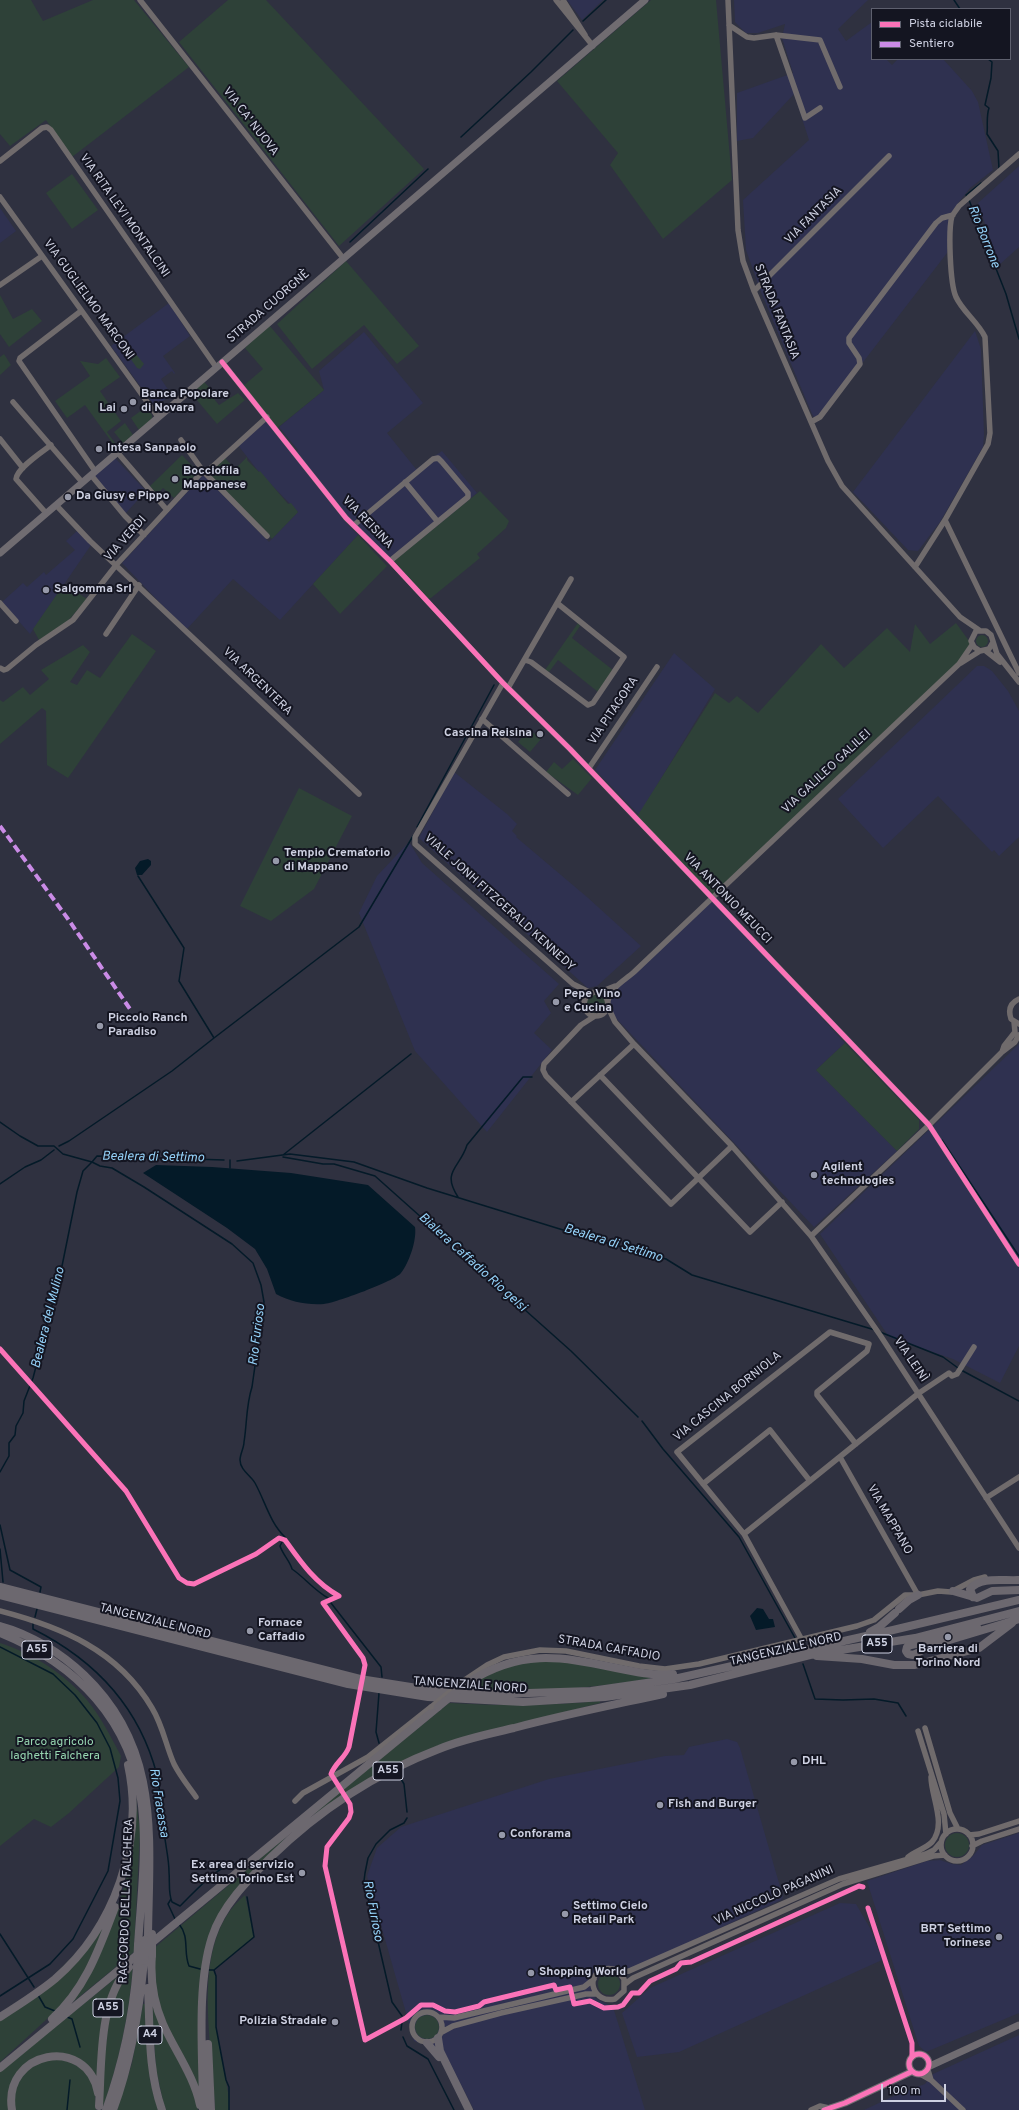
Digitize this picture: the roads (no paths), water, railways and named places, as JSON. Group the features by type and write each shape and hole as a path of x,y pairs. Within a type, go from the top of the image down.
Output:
{"highway":[{"path":"973,1597 970,1593 970,1589 979,1583 993,1580 1018,1580"},
{"name":"TANGENZIALE NORD","path":"0,1586 335,1673 400,1686 436,1691 527,1695 625,1687 712,1670 1019,1600"},
{"path":"953,1591 979,1598 995,1591 1019,1590"},
{"name":"TANGENZIALE NORD","path":"0,1595 348,1684 421,1696 494,1702 553,1701 605,1697 690,1685 810,1655 946,1631 1005,1615"},
{"path":"821,1645 875,1630 909,1600 918,1595"},
{"path":"875,1644 908,1646 964,1633 1005,1615 1019,1611"},
{"path":"908,1646 907,1653 913,1656 933,1645 1019,1619"},
{"path":"810,1655 862,1659 894,1665 915,1664 978,1648 1019,1619"},
{"name":"RACCORDO DELLA FALCHERA","path":"0,1626 38,1642 67,1660 79,1670 102,1694 127,1732 142,1774 148,1810 148,1923"},
{"name":"RACCORDO DELLA FALCHERA","path":"0,1633 33,1648 66,1669 86,1688 115,1725 130,1754 139,1785 142,1806 146,1939 137,1968 132,2015 126,2048 101,2109"},
{"name":"A55","path":"101,2109 107,2014 112,1994 128,1968 167,1931 464,1683 497,1667 536,1657 568,1659 656,1675 712,1670"},
{"name":"A55","path":"212,2110 207,2027 203,2006 204,1976 208,1951 215,1928 226,1908 252,1877 275,1853 302,1829 339,1801 397,1767 459,1741 670,1692 690,1685"},
{"path":"3,2065 61,2010 82,1984 96,1959 120,1894 132,1824 132,1786 128,1763 115,1725"},
{"path":"0,2016 42,1989 80,1953 107,1913 117,1891 126,1862"},
{"name":"A4","path":"148,1923 146,1939 148,1958 151,2062 155,2088 162,2110"},
{"path":"3,2065 167,1931"},
{"path":"148,1958 157,2008 192,2082 202,2110"},
{"name":"RACCORDO DELLA FALCHERA","path":"113,2110 128,2065 148,1958"},
{"path":"202,2110 203,2006"},
{"path":"440,2035 440,2051 467,2110"},
{"path":"427,2042 438,2054 467,2110"},
{"path":"12,2110 11,2093 15,2081 22,2071 35,2061 55,2056 71,2059 86,2068 95,2083 101,2109"}],"main road":[{"name":"STRADA CUORGNÈ","path":"2,549 56,505 552,79 628,11 643,1"},
{"path":"827,2109 864,2094 900,2076 910,2069 926,2070 944,2058 1019,2025"},
{"path":"910,2069 910,2060 914,2055 921,2054 926,2057 944,2058"},
{"path":"926,2057 926,2070"}],"street":[{"name":"VIA CA' NUOVA","path":"140,0 343,258"},
{"path":"556,0 592,44"},
{"path":"563,0 583,29 585,35"},
{"name":"STRADA FANTASIA","path":"728,0 738,230 743,261 754,291 828,461 842,486 960,616"},
{"path":"729,25 747,36 754,38 776,35 820,40 840,87"},
{"path":"776,35 805,118 820,108"},
{"name":"VIA RITA LEVI MONTALCINI","path":"0,161 42,128 48,127 219,364"},
{"path":"915,567 984,454 990,433 985,337 981,329 956,296 952,280 950,226 953,215 968,199 1019,154"},
{"name":"VIA FANTASIA","path":"754,291 889,156"},
{"name":"VIA GUGLIELMO MARCONI","path":"0,197 158,417"},
{"path":"811,422 820,417 860,364 859,358 849,343 849,338 936,223 942,218 953,215"},
{"path":"0,285 42,256"},
{"path":"82,311 20,358 22,366 81,448 93,473 125,516 144,534"},
{"name":"VIA REISINA","path":"219,364 267,417 354,525 390,560 508,688"},
{"path":"13,402 82,482"},
{"name":"VIA VERDI","path":"0,668 4,670 7,669 36,644 72,620 117,564 203,471 211,468 267,417"},
{"path":"0,439 23,468"},
{"path":"181,440 203,471 267,536"},
{"path":"46,513 16,479 16,476 23,468 51,445"},
{"path":"117,452 167,510"},
{"path":"354,525 405,482 438,458 468,493 468,497 390,560"},
{"path":"405,482 438,522"},
{"name":"VIA ARGENTERA","path":"56,505 90,541 117,564 359,794"},
{"path":"945,520 1019,673"},
{"path":"508,688 571,579"},
{"path":"106,634 139,585"},
{"path":"0,603 16,621"},
{"path":"525,660 531,662 588,705 593,703 624,657 557,603"},
{"path":"960,616 979,630 989,632 997,654 1019,682"},
{"path":"960,616 972,636 972,645 997,658 1019,687"},
{"path":"972,636 979,630"},
{"path":"983,651 990,647 993,642"},
{"name":"VIA GALILEO GALILEI","path":"616,986 634,972 958,664 972,645"},
{"name":"VIA GALILEO GALILEI","path":"958,664 983,651"},
{"name":"VIA PITAGORA","path":"589,768 657,667"},
{"path":"502,683 482,719 568,794"},
{"name":"VIA ANTONIO MEUCCI","path":"508,688 589,768 929,1125 1019,1264"},
{"name":"VIALE JONH FITZGERALD KENNEDY","path":"482,719 415,837 415,844 573,984 591,993"},
{"name":"VIALE JONH FITZGERALD KENNEDY","path":"573,984 583,1002"},
{"path":"580,1025 585,1011 583,1002 585,998 591,993 600,992 616,986"},
{"path":"616,986 609,995 608,1004 598,1016 580,1025 544,1064 543,1070 546,1076 671,1204 732,1146"},
{"path":"600,992 608,1004 615,1022"},
{"path":"1002,1052 1004,1046 1015,1032 1017,1023 1011,1019 1009,1010 1013,1002 1019,999"},
{"path":"585,1011 615,1022"},
{"name":"VIA LEINÌ","path":"615,1022 634,1044 732,1146 811,1236 919,1393 1019,1548"},
{"path":"811,1236 929,1125 1002,1052 1015,1042 1019,1035"},
{"path":"571,1102 634,1044"},
{"path":"600,1075 750,1232 782,1202"},
{"name":"VIA CASCINA BORNIOLA","path":"802,1640 744,1534 677,1452 830,1332 869,1344 868,1351 818,1392 817,1395 856,1444"},
{"path":"744,1534 919,1393 949,1373 952,1376 961,1369 974,1347"},
{"path":"703,1484 770,1430 810,1481"},
{"name":"VIA MAPPANO","path":"840,1457 918,1595"},
{"path":"986,1498 1019,1477"},
{"name":"STRADA CAFFADIO","path":"464,1683 487,1665 504,1658 540,1650 566,1651 639,1666 665,1669 698,1664 802,1640 869,1622 881,1615 902,1596 918,1595 935,1591 953,1591 982,1578 1000,1577 1018,1580"},
{"path":"0,1611 60,1629 98,1650 119,1668 152,1707 164,1732 177,1769 196,1797"},
{"path":"295,1801 303,1793 368,1757 435,1707"},
{"path":"925,1728 950,1813 958,1830 968,1835 979,1834 1019,1822"},
{"path":"918,1731 931,1776 937,1786 944,1814 946,1834 941,1842 945,1856 954,1861 964,1859 968,1856 972,1846 982,1841 1019,1829"},
{"path":"906,1858 932,1841 937,1833 938,1821 931,1787 931,1776"},
{"path":"946,1834 958,1830"},
{"path":"968,1835 972,1846"},
{"name":"VIA NICCOLÒ PAGANINI","path":"617,1970 629,1971 839,1879 906,1858 926,1854 934,1850 941,1842"},
{"name":"VIA NICCOLÒ PAGANINI","path":"625,1984 633,1978 843,1884 933,1856 945,1856"},
{"path":"594,1979 594,1990 605,2000 614,1999 622,1994 625,1984 621,1974 617,1970 605,1969 600,1971 594,1979 584,1987 454,2018 439,2017 427,2012 418,2015 413,2021 412,2028 415,2036 422,2042 427,2042 453,2026 501,2013 586,1994 597,1994"},
{"path":"439,2017 443,2027 440,2035"},
{"path":"926,2070 931,2080 963,2110"},
{"path":"811,2110 820,2106 827,2109"}],"waterway":[{"path":"583,21 606,0"},
{"name":"Rio Borrone","path":"954,0 959,8"},
{"path":"461,137 531,72 573,30"},
{"name":"Rio Borrone","path":"989,60 992,62 991,78 985,105 989,108 987,118 987,134 998,151 999,169"},
{"path":"350,242 428,169"},
{"name":"Rio Borrone","path":"967,197 966,195 981,183"},
{"name":"Rio Borrone","path":"969,200 1006,294 1019,339"},
{"path":"417,827 494,685"},
{"path":"214,1038 359,927 413,836"},
{"path":"59,1146 69,1141 172,1071 214,1038 179,981 184,948 138,876"},
{"path":"283,1155 411,1054"},
{"path":"458,1197 451,1181 452,1175 467,1145 523,1077 532,1077"},
{"name":"Bealera di Settimo","path":"0,1122 38,1146 54,1146 63,1154 92,1162 97,1156 224,1160"},
{"path":"942,1140 1019,1256"},
{"path":"0,1184 25,1167 41,1160 54,1150"},
{"name":"Bealera di Settimo","path":"237,1161 290,1154 354,1162 427,1188 589,1238 666,1259 692,1275 875,1330"},
{"name":"Bialera Caffadio Rio gelsi","path":"283,1157 323,1164 334,1164 375,1176 571,1351 638,1417"},
{"path":"230,1160 230,1168"},
{"name":"Rio Furioso","path":"0,1472 9,1456 9,1443 15,1435 16,1426 23,1413 24,1401 33,1378 61,1271 77,1192 83,1171 92,1162 100,1166 112,1168 144,1187 232,1244 253,1263 261,1285 264,1302 240,1464 255,1483 275,1525 285,1537"},
{"name":"Bealera di Settimo","path":"880,1332 943,1357 958,1368"},
{"name":"Bealera di Settimo","path":"961,1370 1019,1401"},
{"name":"Bialera Caffadio Rio gelsi","path":"642,1421 663,1449 739,1537 795,1638"},
{"name":"Bealera del Mulino","path":"0,1525 10,1570 41,1587 40,1592"},
{"name":"Rio Furioso","path":"282,1542 280,1546 292,1569 328,1598"},
{"path":"0,1549 3,1582"},
{"name":"Rio Furioso","path":"331,1603 381,1667 382,1677"},
{"path":"35,1617 37,1609"},
{"name":"Rio Fracassa","path":"33,1623 33,1629 76,1655 95,1671 112,1688 139,1727 149,1750 157,1775 172,1902 180,1906 216,1872 232,1864 239,1865"},
{"path":"0,1647 53,1674 75,1695 97,1723 110,1748 118,1778 120,1801 108,1871 73,1939 50,1964 0,1996"},
{"name":"Bialera Caffadio Rio gelsi","path":"803,1664 815,1699 874,1699 898,1703 906,1716"},
{"name":"Rio Furioso","path":"379,1693 376,1732 379,1743"},
{"name":"Rio Furioso","path":"397,1772 404,1784 407,1812"},
{"name":"Rio Furioso","path":"402,2016 392,2002 364,1881 368,1858 376,1844 390,1830 404,1823 407,1818"},
{"name":"Rio Fracassa","path":"214,1970 254,1937 247,1897"},
{"name":"Bealera del Mulino","path":"171,1899 168,1904 175,1919"},
{"name":"Bealera del Mulino","path":"179,1924 184,1934 186,1955 189,1966 200,1969"},
{"path":"0,1934 34,1987"},
{"name":"Bealera del Mulino","path":"209,1970 214,1970 216,1976 216,2027 226,2080 229,2087 229,2110"},
{"path":"38,1995 45,2007 55,2011"},
{"path":"67,2017 72,2019 80,2047"},
{"name":"Rio Furioso","path":"401,2030 402,2022"},
{"name":"Rio Furioso","path":"403,2037 407,2046 428,2059 454,2110"},
{"path":"67,2110 70,2080"}],"place":[{"name":"Banca Popolare di Novara","path":"133,402"},
{"name":"Lai","path":"124,409"},
{"name":"Intesa Sanpaolo","path":"99,449"},
{"name":"Bocciofila Mappanese","path":"175,479"},
{"name":"Da Giusy e Pippo","path":"68,497"},
{"name":"Salgomma Srl","path":"46,590"},
{"name":"Cascina Reisina","path":"540,734"},
{"name":"Tempio Crematorio di Mappano","path":"276,861"},
{"name":"Pepe Vino e Cucina","path":"556,1002"},
{"name":"Piccolo Ranch Paradiso","path":"100,1026"},
{"name":"Agilent technologies","path":"814,1175"},
{"name":"Fornace Caffadio","path":"250,1631"},
{"name":"Barriera di Torino Nord","path":"948,1637"},
{"name":"DHL","path":"794,1762"},
{"name":"Fish and Burger","path":"660,1805"},
{"name":"Conforama","path":"502,1835"},
{"name":"Ex area di servizio Settimo Torino Est","path":"302,1873"},
{"name":"Settimo Cielo Retail Park","path":"565,1914"},
{"name":"BRT Settimo Torinese","path":"999,1937"},
{"name":"Shopping World","path":"531,1973"},
{"name":"Polizia Stradale","path":"335,2022"}],"park label":[{"name":"Parco agricolo laghetti Falchera","path":"55,1750"}]}
